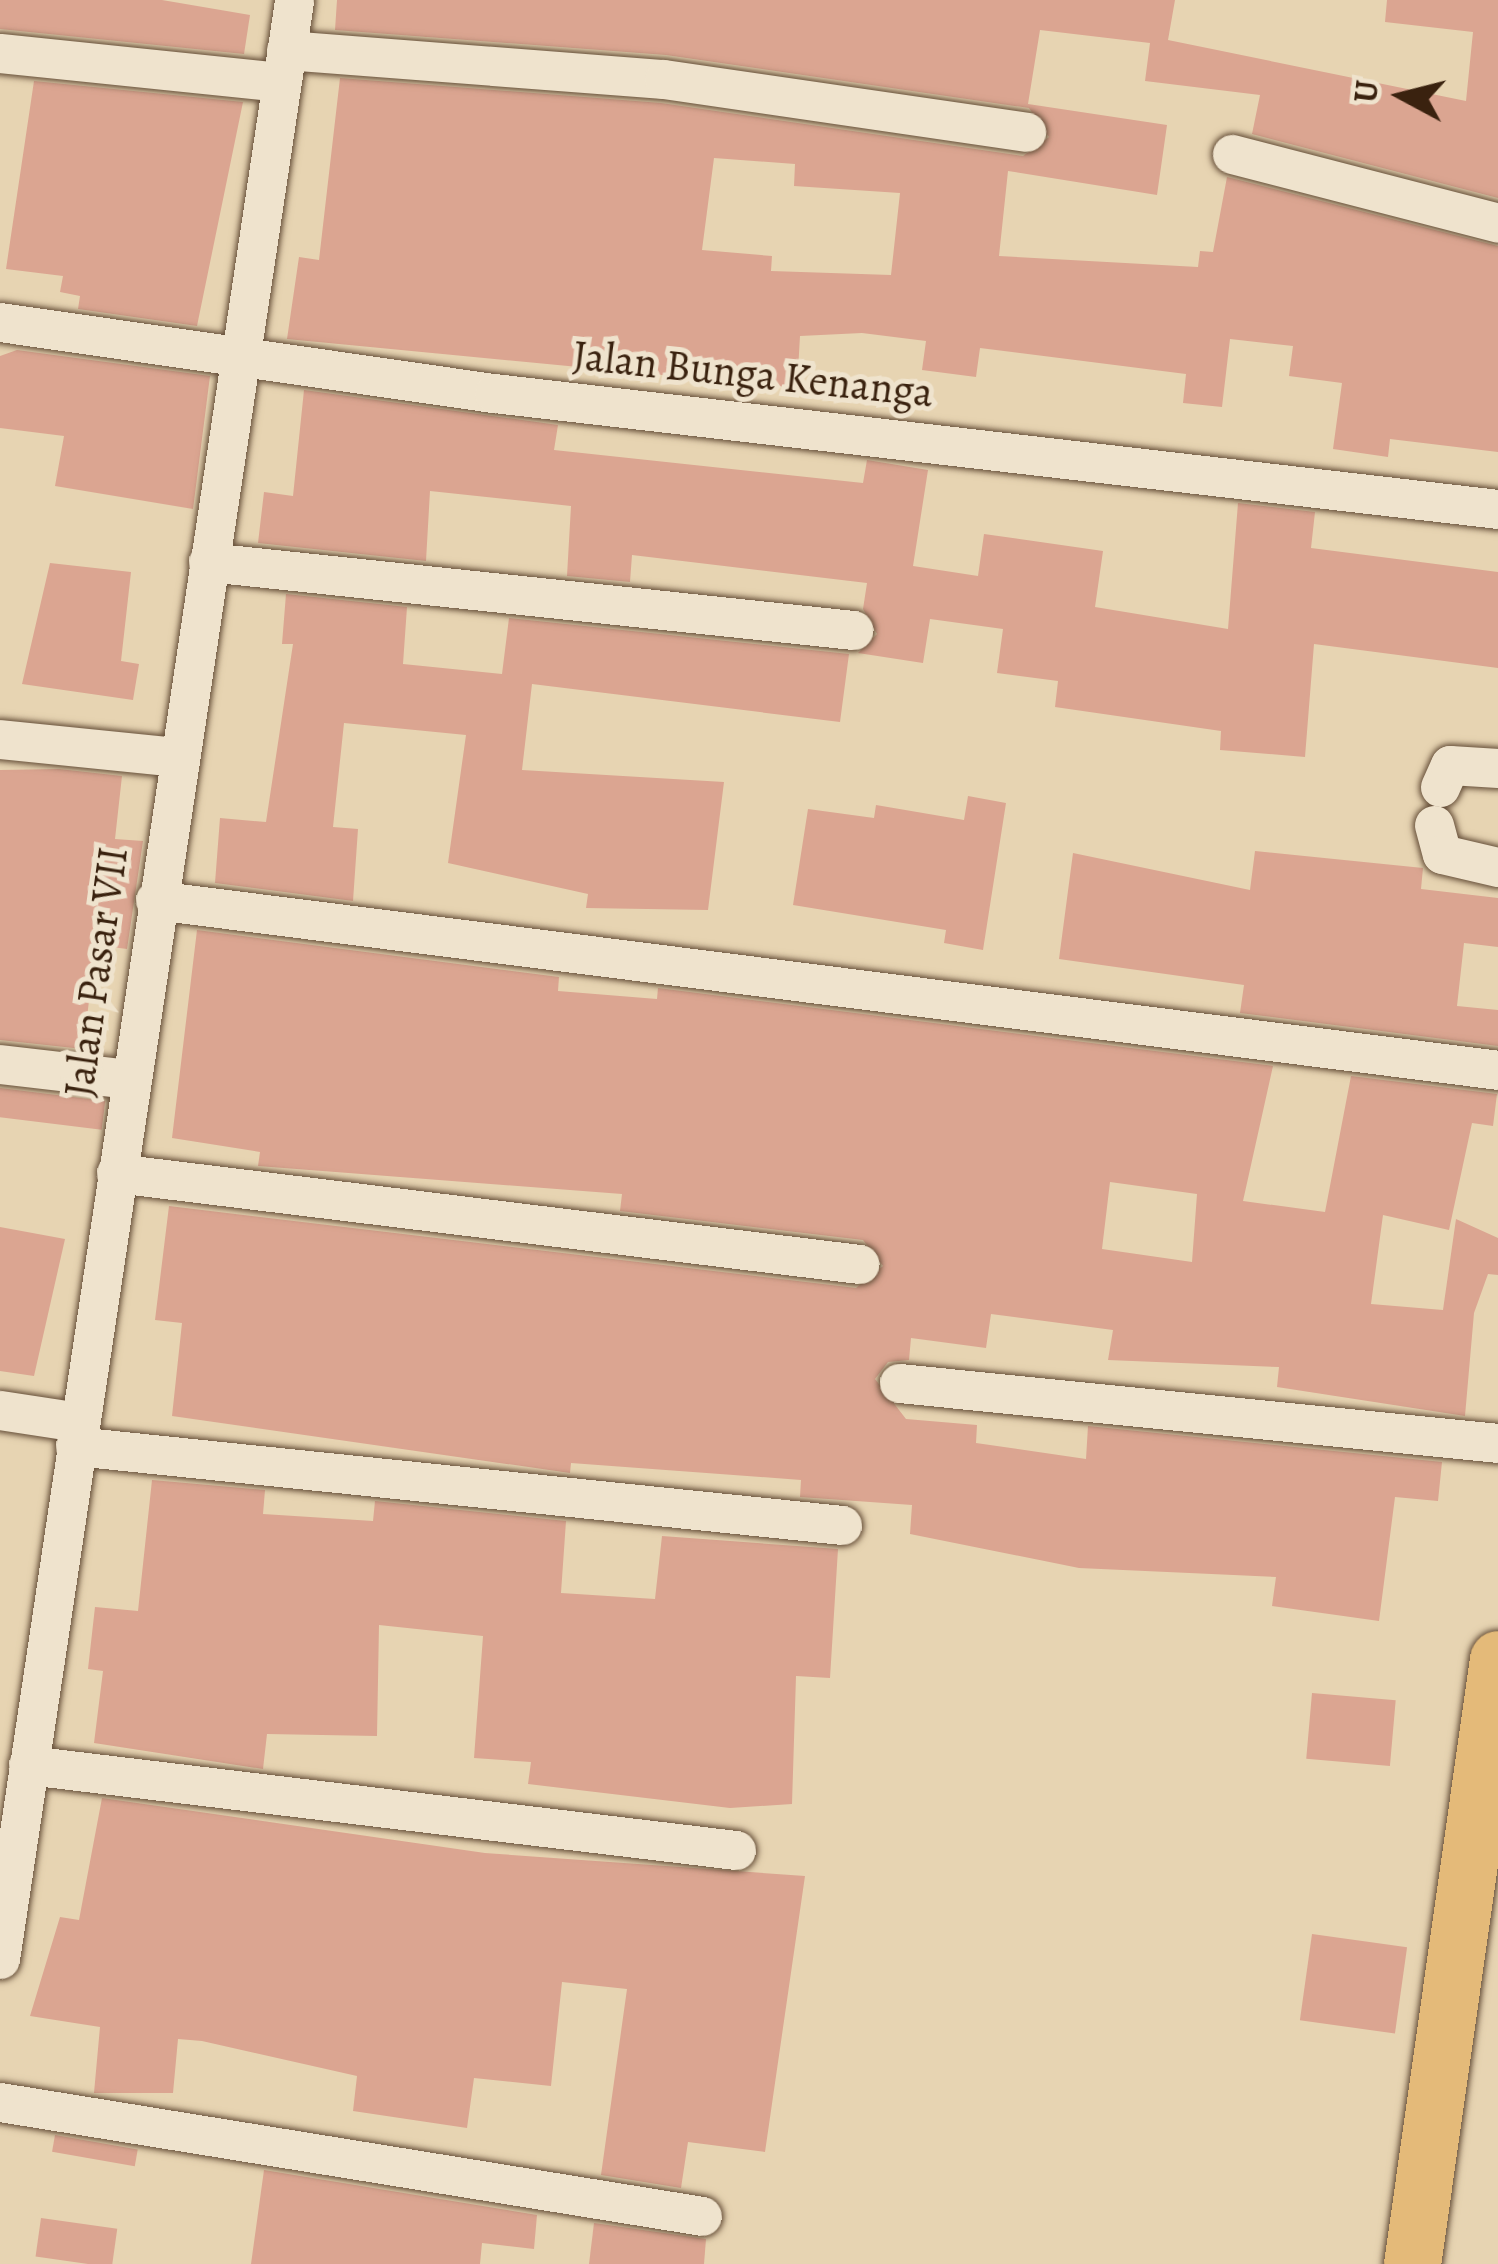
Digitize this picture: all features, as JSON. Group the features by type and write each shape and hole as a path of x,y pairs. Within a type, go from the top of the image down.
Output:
{"highway":[{"path":"1412,2264 1498,1659"}],"street":[{"name":"Jalan Pasar VII","path":"0,1959 10,1825 28,1765 176,757 249,350 294,0"},
{"path":"0,53 664,79 1026,132"},
{"path":"1232,154 1498,223"},
{"name":"Jalan Bunga Kenanga","path":"0,322 249,350 494,393 1498,509"},
{"path":"208,562 853,630"},
{"path":"0,739 176,757"},
{"path":"1498,768 1450,765 1437,806 1442,854 1498,867"},
{"path":"154,900 1498,1070"},
{"path":"0,1064 130,1078"},
{"path":"116,1173 860,1264"},
{"path":"899,1383 1498,1443"},
{"path":"0,1410 76,1434 842,1525"},
{"path":"28,1765 736,1850"},
{"path":"0,2102 702,2216"}],"building":[{"path":"0,0 162,0 250,15 244,54 0,29"},
{"path":"337,0 1175,0 1168,40 1466,101 1473,32 1385,22 1387,0 1498,0 1498,198 1252,134 1260,95 1145,81 1150,43 1040,30 1028,104 1167,125 1157,195 1008,171 999,256 1198,267 1200,251 1213,252 1227,177 1498,246 1498,452 1390,439 1388,457 1333,449 1342,383 1289,376 1293,346 1230,339 1222,407 1183,403 1186,374 980,348 976,377 922,370 926,341 862,333 800,336 797,388 287,339 299,257 319,260 340,78 661,103 1023,156 1049,137 1029,108 666,55 335,30","holes":["714,158 795,164 794,186 900,193 891,275 771,271 772,256 702,250"]},
{"path":"34,81 243,102 197,326 78,309 80,296 60,292 63,276 6,269"},
{"path":"17,350 210,376 193,509 55,486 64,436 0,428 0,356"},
{"path":"304,390 558,425 554,450 863,483 867,460 928,470 913,566 978,576 984,534 1103,551 1095,607 1228,629 1238,503 1315,512 1311,548 1498,572 1498,668 1314,644 1305,757 1220,750 1221,731 1055,707 1058,681 997,673 1003,629 930,619 923,663 858,653 877,634 863,609 867,583 632,555 630,582 567,576 571,506 430,491 426,561 258,543 264,492 293,496"},
{"path":"50,563 131,572 121,661 139,664 133,700 22,684"},
{"path":"286,594 407,607 403,664 502,674 509,618 849,654 840,722 532,684 522,770 724,782 708,910 586,908 588,894 448,863 466,735 344,723 333,827 358,829 353,901 215,883 220,818 266,822 293,644 282,644"},
{"path":"59,769 122,776 115,839 143,841 127,949 96,945 83,1049 0,1040 0,770"},
{"path":"968,796 1006,803 983,950 944,943 946,930 793,905 808,809 874,818 876,805 964,820"},
{"path":"1255,851 1423,868 1421,889 1498,898 1498,947 1464,943 1457,1006 1498,1010 1498,1046 1240,1013 1244,985 1059,959 1073,853 1250,890"},
{"path":"197,930 559,977 558,991 657,999 658,988 1273,1066 1243,1201 1325,1212 1351,1076 1497,1094 1493,1126 1472,1123 1449,1230 1383,1215 1371,1304 1443,1310 1456,1219 1498,1238 1498,1275 1488,1274 1474,1313 1465,1416 1277,1387 1279,1367 1108,1360 1113,1330 991,1314 986,1348 911,1338 909,1360 888,1362 875,1379 906,1419 977,1425 976,1443 1086,1459 1088,1426 1442,1462 1438,1501 1395,1497 1379,1621 1272,1606 1276,1577 1079,1568 910,1534 912,1505 800,1497 801,1480 571,1463 570,1473 172,1416 182,1323 155,1320 169,1206 856,1288 883,1266 863,1240 620,1211 622,1194 258,1166 260,1152 172,1138","holes":["1110,1182 1197,1194 1192,1262 1102,1249"]},
{"path":"0,1088 105,1101 102,1130 0,1117"},
{"path":"0,1227 65,1239 34,1376 0,1371"},
{"path":"152,1480 265,1490 263,1514 373,1521 375,1501 566,1521 561,1593 655,1599 662,1536 838,1549 830,1678 796,1676 792,1804 730,1808 528,1784 531,1762 474,1758 483,1636 379,1625 377,1736 267,1734 263,1769 94,1743 103,1671 88,1669 95,1607 138,1611"},
{"path":"1312,1693 1396,1700 1390,1766 1306,1759"},
{"path":"102,1798 485,1853 805,1876 765,2152 688,2142 681,2188 601,2175 627,1989 562,1982 551,2086 474,2078 467,2128 353,2111 357,2076 202,2041 178,2039 173,2093 94,2093 100,2027 30,2016 60,1917 79,1920"},
{"path":"1312,1934 1407,1947 1395,2034 1300,2020"},
{"path":"55,2135 138,2150 135,2166 52,2152"},
{"path":"264,2170 537,2215 534,2249 482,2243 480,2264 251,2264"},
{"path":"41,2218 117,2229 112,2264 36,2257"},
{"path":"594,2223 706,2239 704,2264 589,2264"}]}
